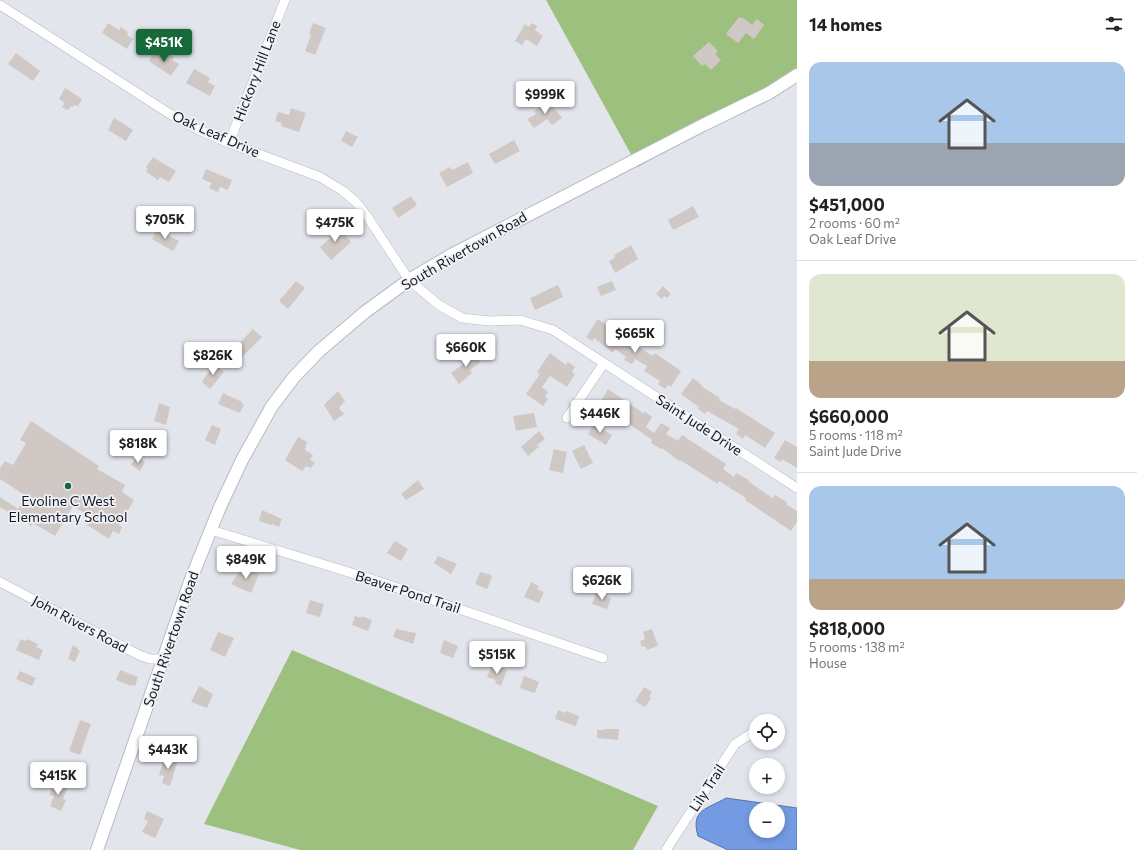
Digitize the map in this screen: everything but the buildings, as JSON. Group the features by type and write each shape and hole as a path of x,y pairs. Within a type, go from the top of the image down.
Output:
{"main road":[{"name":"South Rivertown Road","path":"97,850 191,580 211,530 242,460 272,406 294,377 319,351 365,312 409,280 453,254 551,202 769,93 797,75"}],"street":[{"name":"Hickory Hill Lane","path":"230,143 285,0"},
{"name":"Oak Leaf Drive","path":"0,5 170,114 199,130 320,177 344,191 368,216 409,280"},
{"name":"Saint Jude Drive","path":"409,280 439,305 462,318 489,321 520,320 553,330 797,488"},
{"path":"567,418 604,363"},
{"name":"Beaver Pond Trail","path":"211,530 368,578 603,658"},
{"name":"John Rivers Road","path":"0,582 139,655 163,659"},
{"name":"Lily Trail","path":"666,850 735,744 749,735"}],"green space":[{"path":"546,0 797,0 797,82 772,85 638,167"},
{"path":"292,650 658,806 633,850 300,850 204,824"}],"water":[{"path":"726,798 754,802 749,802 749,838 785,838 785,806 797,808 797,850 728,850 698,836 696,820 702,811"}],"place":[{"name":"Evoline C West Elementary School","path":"68,486"}]}
